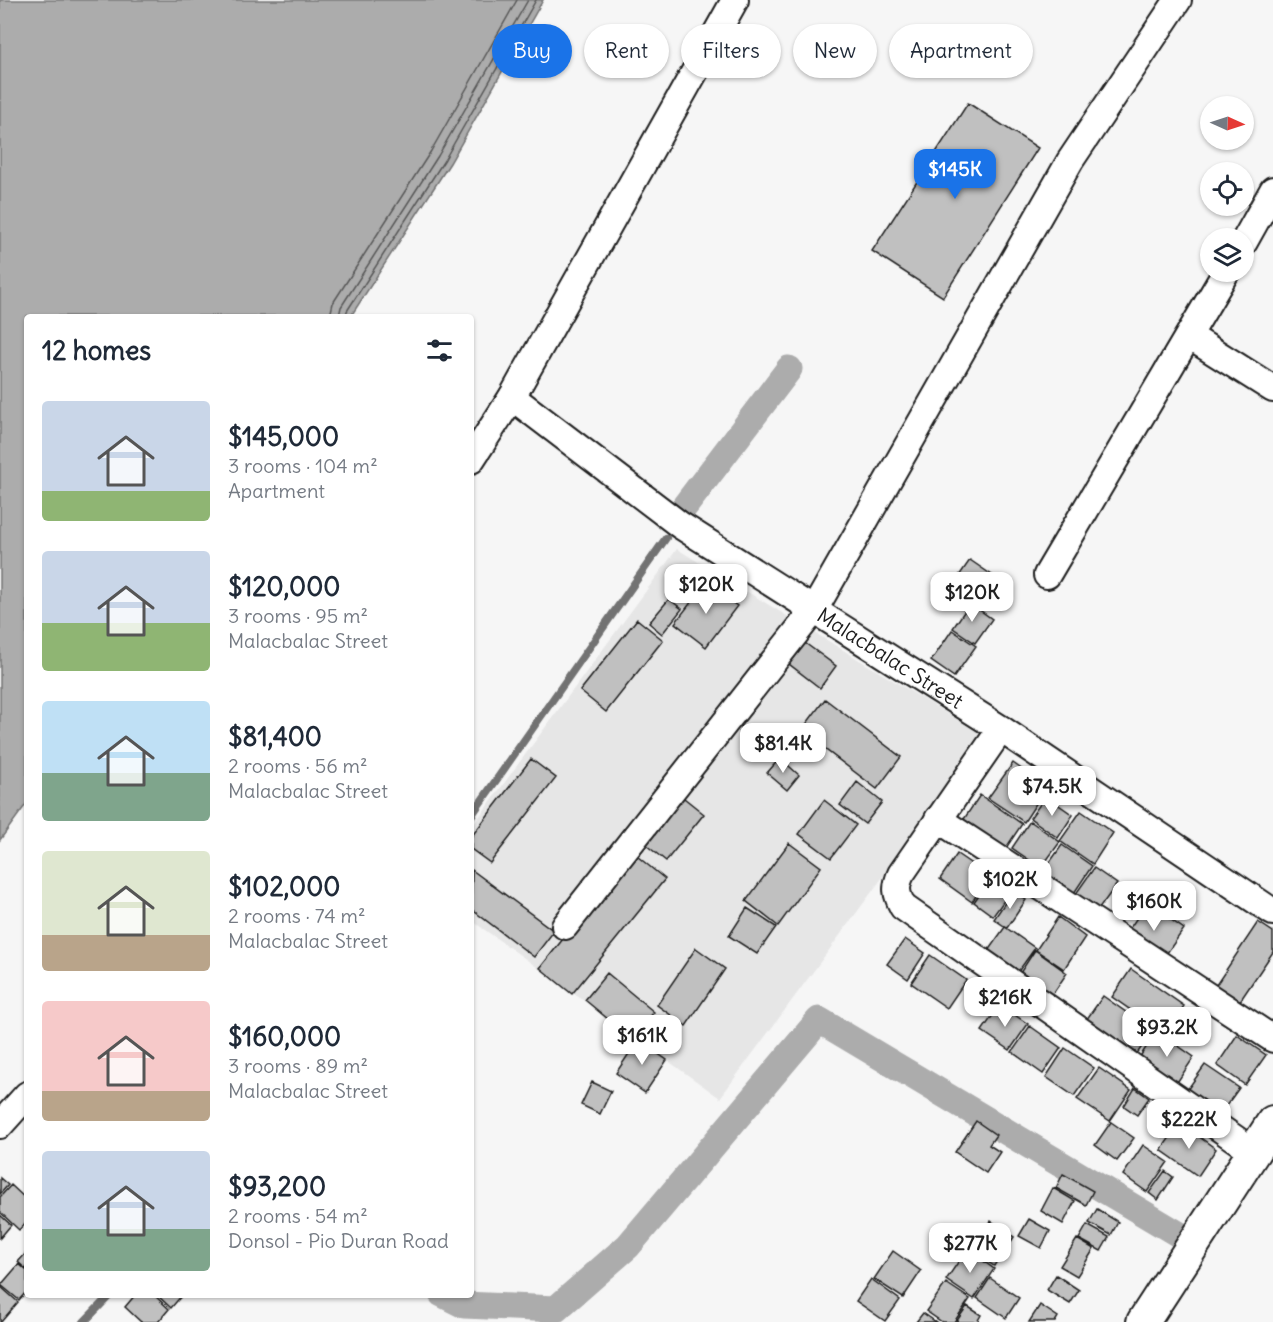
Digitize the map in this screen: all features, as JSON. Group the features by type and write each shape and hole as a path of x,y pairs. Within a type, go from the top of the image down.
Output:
{"main road":[{"path":"1143,1322 1273,1122"}],"street":[{"path":"474,455 512,397 735,0"},
{"path":"565,926 814,610 1070,161 1178,0"},
{"path":"1252,228 1273,190"},
{"path":"1047,575 1220,282"},
{"path":"1190,336 1273,388"},
{"name":"Malacbalac Street","path":"512,397 680,525 1001,729 1273,912"},
{"path":"1001,729 901,873 896,885 897,896 903,907 1254,1152"},
{"path":"938,819 1273,1039"},
{"path":"0,1125 24,1098"}],"shaded area":[{"path":"677,549 986,737 720,1098 474,922 474,824"}],"water":[{"path":"0,0 543,0 529,24 492,24 492,78 498,78 450,163 352,314 24,314 24,807 0,840"}],"building":[{"path":"968,103 1038,148 943,297 872,251"},
{"path":"970,560 1002,582 984,609 952,586"},
{"path":"706,583 737,606 706,647 675,623"},
{"path":"669,599 682,609 662,634 649,623"},
{"path":"970,603 992,619 975,643 953,628"},
{"path":"637,619 663,640 606,712 580,691"},
{"path":"952,630 976,646 954,677 931,661"},
{"path":"805,643 836,666 820,688 789,664"},
{"path":"825,699 901,757 877,789 801,731"},
{"path":"780,758 799,775 787,790 767,773"},
{"path":"531,759 556,778 490,863 474,851 474,833"},
{"path":"1013,763 1047,787 1024,822 988,798"},
{"path":"857,782 882,802 865,824 840,805"},
{"path":"679,794 704,814 666,861 641,841"},
{"path":"980,795 1022,824 1004,851 962,822"},
{"path":"1046,796 1073,815 1058,838 1030,818"},
{"path":"824,800 856,825 831,858 799,834"},
{"path":"1081,811 1113,833 1093,864 1060,841"},
{"path":"1030,821 1060,842 1041,868 1012,848"},
{"path":"789,843 821,867 778,926 746,901"},
{"path":"1062,845 1092,866 1074,893 1043,872"},
{"path":"632,852 665,879 572,994 540,968"},
{"path":"957,854 989,876 972,902 940,879"},
{"path":"1094,868 1117,884 1096,913 1073,898"},
{"path":"474,871 554,931 534,957 474,911"},
{"path":"993,874 1013,888 993,916 974,902"},
{"path":"1013,891 1026,900 1007,928 994,919"},
{"path":"1147,903 1184,929 1162,960 1125,935"},
{"path":"747,908 776,927 757,954 729,936"},
{"path":"1058,917 1085,937 1064,969 1036,950"},
{"path":"1258,922 1273,932 1273,952 1238,1004 1214,988"},
{"path":"1005,927 1035,948 1015,976 985,955"},
{"path":"905,939 925,953 908,979 887,964"},
{"path":"696,948 725,969 686,1026 657,1005"},
{"path":"1035,950 1067,973 1050,998 1018,976"},
{"path":"930,955 966,980 947,1008 911,983"},
{"path":"1131,969 1184,1006 1165,1034 1112,997"},
{"path":"607,973 654,1012 632,1039 585,1000"},
{"path":"1103,996 1153,1031 1134,1058 1084,1023"},
{"path":"1000,1005 1028,1024 1010,1050 982,1031"},
{"path":"1030,1026 1061,1048 1043,1074 1012,1052"},
{"path":"1157,1031 1194,1057 1176,1084 1139,1058"},
{"path":"1237,1035 1266,1055 1245,1085 1217,1065"},
{"path":"638,1040 667,1060 645,1093 616,1073"},
{"path":"1065,1048 1094,1068 1074,1096 1046,1077"},
{"path":"1205,1065 1239,1088 1221,1113 1187,1090"},
{"path":"1099,1068 1131,1090 1110,1121 1077,1099"},
{"path":"592,1082 611,1091 600,1114 581,1105"},
{"path":"1135,1088 1149,1098 1137,1115 1124,1106"},
{"path":"976,1121 996,1135 989,1145 1000,1152 986,1173 955,1152"},
{"path":"1111,1122 1134,1138 1117,1161 1095,1145"},
{"path":"1180,1123 1216,1149 1198,1176 1161,1150"},
{"path":"1143,1145 1168,1162 1147,1192 1123,1175"},
{"path":"1165,1171 1173,1177 1158,1200 1149,1193"},
{"path":"1063,1174 1093,1191 1086,1205 1056,1188"},
{"path":"0,1178 8,1185 0,1194"},
{"path":"11,1185 24,1197 24,1224 19,1230 0,1212 0,1197"},
{"path":"1053,1188 1075,1201 1063,1224 1041,1211"},
{"path":"1097,1209 1118,1222 1111,1235 1089,1223"},
{"path":"0,1215 11,1225 0,1238"},
{"path":"1029,1219 1050,1231 1041,1248 1019,1236"},
{"path":"991,1221 1014,1237 1005,1251 982,1235"},
{"path":"1087,1225 1109,1237 1101,1251 1079,1239"},
{"path":"980,1237 1003,1252 994,1266 970,1250"},
{"path":"1077,1239 1094,1249 1077,1276 1060,1266"},
{"path":"967,1249 994,1269 974,1299 946,1280"},
{"path":"893,1251 921,1271 903,1298 874,1279"},
{"path":"24,1255 24,1267 18,1262"},
{"path":"19,1264 24,1268 24,1294 19,1300 1,1285"},
{"path":"1056,1275 1079,1290 1070,1304 1047,1290"},
{"path":"990,1278 1019,1298 1006,1318 977,1298"},
{"path":"871,1279 900,1300 885,1321 856,1301"},
{"path":"946,1283 970,1299 954,1322 942,1322 926,1311"},
{"path":"0,1286 18,1302 1,1322 0,1322"},
{"path":"133,1298 157,1298 169,1309 158,1322 141,1322 125,1307"},
{"path":"160,1298 180,1298 171,1308"},
{"path":"1040,1305 1058,1317 1055,1322 1029,1322"},
{"path":"967,1306 981,1315 977,1322 956,1322"},
{"path":"923,1313 936,1322 916,1322"}],"waterway":[{"path":"685,506 789,369"},
{"path":"474,812 666,538"},
{"path":"450,1298 464,1305 556,1309 628,1246 819,1020 1195,1244"},
{"path":"84,1322 107,1298"}]}
